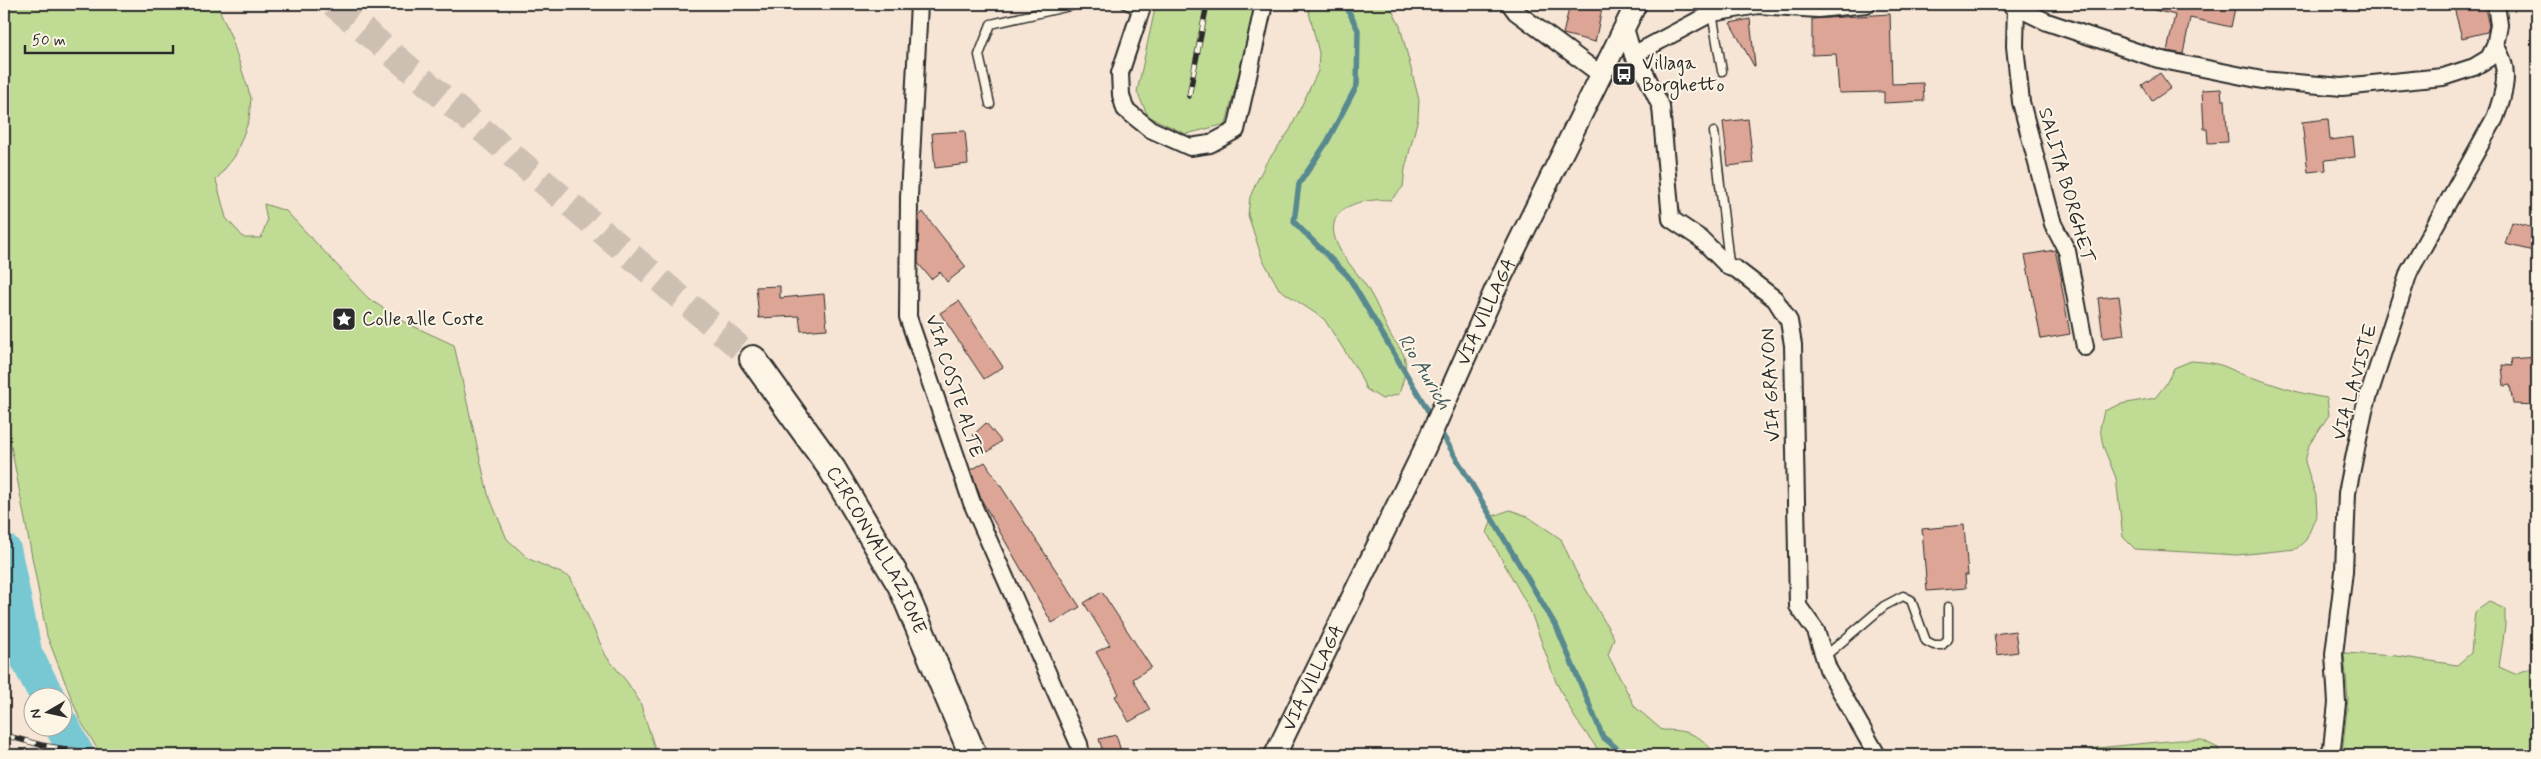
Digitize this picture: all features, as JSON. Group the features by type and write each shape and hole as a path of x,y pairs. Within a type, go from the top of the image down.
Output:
{"highway":[{"name":"CIRCONVALLAZIONE","path":"753,359 832,469 901,585 973,755"}],"street":[{"name":"VIA COSTE ALTE","path":"919,4 909,197 908,317 972,503 1079,744 1082,755"},
{"path":"1142,8 1120,73 1121,95 1125,109 1150,129 1190,147 1210,144 1236,130 1264,4"},
{"path":"1510,4 1516,12 1600,74"},
{"name":"VIA VILLAGA","path":"1275,755 1425,448 1495,290 1636,4"},
{"path":"1625,28 1632,55 1712,13 1758,5 1818,10 1867,4"},
{"path":"2014,4 2047,22 2158,59 2262,80 2342,87 2443,77 2474,67 2489,58 2495,46 2499,25 2496,4"},
{"name":"SALITA BORGHET","path":"2014,4 2015,46 2021,102 2053,224 2067,250 2085,348"},
{"name":"VIA LAVISTE","path":"2328,755 2332,748 2337,703 2334,654 2344,571 2347,493 2364,410 2409,272 2494,118 2504,93 2504,58 2495,46"},
{"name":"VIA GRAVON","path":"1632,55 1646,75 1661,107 1671,219 1702,239 1729,267 1736,269 1775,299 1789,321 1793,345 1798,606 1816,630 1828,670 1877,755"}],"lane":[{"path":"990,104 979,55 992,24 1079,4"},
{"path":"1125,4 1142,8"},
{"path":"1712,13 1722,71"},
{"path":"1714,132 1729,267"},
{"path":"1824,657 1884,606 1903,596 1911,600 1926,641 1934,645 1942,645 1948,639 1948,607"}],"green space":[{"path":"4,4 217,4 231,37 251,98 249,120 235,156 216,180 226,218 244,238 261,238 267,221 264,204 286,211 368,298 402,321 454,345 488,494 507,539 529,559 570,577 606,656 640,702 657,755 101,755 80,720 72,700 72,686 67,686 47,636 11,446 4,424"},
{"path":"1156,4 1256,4 1226,124 1186,134 1148,116 1137,92"},
{"path":"1307,4 1389,4 1400,26 1419,100 1418,118 1405,169 1403,187 1391,200 1369,201 1348,207 1340,213 1335,221 1334,231 1340,250 1368,289 1390,334 1404,357 1405,373 1399,394 1382,399 1366,389 1359,373 1324,319 1279,289 1262,258 1248,215 1250,197 1257,181 1266,163 1290,130 1318,71 1319,53"},
{"path":"2191,361 2217,364 2285,388 2327,398 2329,415 2309,445 2305,462 2316,496 2317,514 2306,540 2296,549 2237,555 2135,549 2123,537 2116,478 2103,446 2100,428 2104,411 2121,404 2155,398 2166,384 2174,368"},
{"path":"1510,510 1527,516 1561,539 1576,572 1614,638 1608,655 1635,707 1662,730 1686,732 1699,738 1705,742 1715,755 1602,755 1575,718 1556,682 1530,610 1487,533 1493,516"},
{"path":"2489,602 2505,609 2505,626 2499,667 2515,674 2537,666 2537,755 2342,755 2348,699 2344,653 2397,656 2457,665 2471,653 2475,612"},
{"path":"2179,740 2202,740 2218,748 2220,755 2083,755 2096,748"}],"building":[{"path":"1570,4 1603,4 1595,42 1563,34"},
{"path":"2155,4 2217,4 2235,8 2231,27 2190,18 2183,54 2167,51 2175,15 2154,10"},
{"path":"2453,4 2484,4 2489,26 2487,32 2462,38"},
{"path":"1890,14 1892,84 1923,83 1924,101 1884,103 1884,92 1839,93 1836,54 1812,55 1812,19"},
{"path":"1750,19 1755,66 1730,23"},
{"path":"2160,73 2171,88 2152,101 2142,85"},
{"path":"2221,89 2222,100 2225,100 2228,142 2208,143 2207,129 2204,129 2202,90"},
{"path":"1748,119 1753,163 1728,166 1723,122"},
{"path":"2328,119 2330,140 2353,137 2355,157 2325,160 2326,170 2308,172 2302,122"},
{"path":"965,131 968,164 935,168 932,133"},
{"path":"923,212 966,267 947,282 940,272 931,279 918,263 919,216"},
{"path":"2512,222 2537,229 2537,252 2505,244"},
{"path":"2055,250 2070,334 2041,339 2025,255"},
{"path":"780,286 780,298 824,294 827,329 801,331 799,316 759,318 756,287"},
{"path":"2119,296 2124,335 2103,338 2098,298"},
{"path":"959,301 1003,367 984,379 940,313"},
{"path":"2537,357 2537,405 2513,404 2510,385 2504,386 2502,365 2512,366 2511,359"},
{"path":"986,423 1001,441 988,452 973,435"},
{"path":"985,462 1080,607 1052,623 981,499 971,470"},
{"path":"1964,525 1968,575 1965,575 1966,588 1927,591 1922,529"},
{"path":"1102,592 1151,667 1133,679 1150,710 1129,722 1115,696 1119,694 1096,652 1110,645 1084,603"},
{"path":"2015,631 2018,652 1997,655 1994,634"},
{"path":"1116,735 1121,751 1104,755 1099,739"}],"waterway":[{"name":"Rio Aurich","path":"1345,4 1358,30 1357,85 1327,142 1299,184 1294,222 1348,276 1433,419"},
{"name":"Rio Aurich","path":"1439,429 1557,628 1603,737 1625,755"},
{"path":"4,551 25,654 42,686"},
{"path":"67,736 77,755"}],"tunnel":[{"path":"333,4 753,359"}],"railway":[{"path":"1189,96 1207,4"},
{"path":"4,735 41,745 103,755"}],"place":[{"name":"Villaga Borghetto","path":"1624,74"},
{"name":"Colle alle Coste","path":"344,319"}]}
